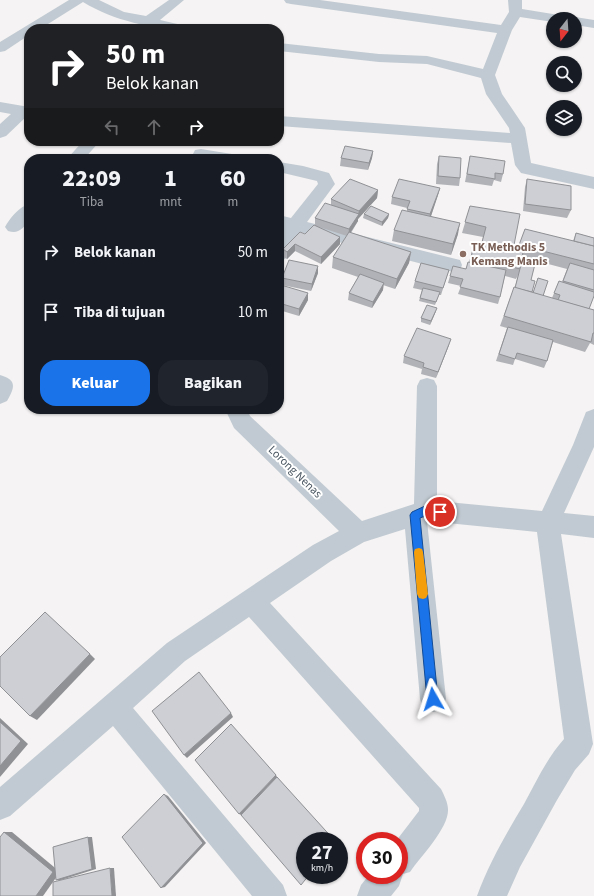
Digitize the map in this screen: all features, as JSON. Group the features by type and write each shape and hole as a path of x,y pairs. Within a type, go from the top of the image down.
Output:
{"street":[{"path":"37,24 78,0"},
{"path":"88,0 120,15 161,24"},
{"path":"149,21 177,0"},
{"path":"291,0 505,30"},
{"path":"546,15 515,6 488,75 494,94 517,128 523,164 527,169 594,183"},
{"path":"582,22 594,24"},
{"path":"4,41 24,31"},
{"path":"4,41 24,45"},
{"path":"284,48 379,58 427,60 488,75"},
{"path":"0,107 24,112"},
{"path":"0,133 24,114"},
{"path":"284,121 518,139"},
{"path":"80,154 87,146"},
{"path":"202,151 213,154"},
{"path":"284,168 323,176 327,184 287,223 284,235"},
{"path":"14,227 24,216"},
{"path":"287,223 453,265"},
{"path":"0,383 3,386 3,390 0,395"},
{"path":"428,386 420,513 433,699"},
{"name":"Lorong Nenas","path":"238,414 242,422 358,532"},
{"path":"492,896 498,877 544,796 571,753 586,746 548,523 584,445 594,418"},
{"path":"0,806 176,652 322,553 358,532 420,513 594,527"},
{"path":"251,601 431,799 434,808 433,817 408,849"},
{"path":"114,706 272,896"},
{"path":"372,896 381,884"}],"building":[{"path":"345,146 373,151 369,163 341,158"},
{"path":"439,156 461,158 460,178 438,176"},
{"path":"470,156 505,161 503,174 495,173 495,179 467,174"},
{"path":"350,179 378,190 359,211 331,199"},
{"path":"399,179 440,188 430,214 407,209 410,201 392,197"},
{"path":"527,179 571,186 571,210 525,204"},
{"path":"325,203 359,214 349,229 315,218"},
{"path":"371,206 389,214 382,222 364,214"},
{"path":"470,206 520,214 514,245 519,246 518,251 523,252 520,269 505,265 506,263 482,258 481,260 471,258 474,244 481,246 486,227 465,222"},
{"path":"402,210 460,223 453,244 394,230"},
{"path":"314,225 340,237 321,257 295,244 287,252 284,250 300,232 305,234"},
{"path":"525,229 594,246 594,264 519,245"},
{"path":"349,232 411,252 397,279 333,257"},
{"path":"576,233 594,238 594,246 574,241"},
{"path":"289,260 318,266 312,284 284,278 284,273"},
{"path":"522,261 535,264 531,280 535,281 532,292 515,288"},
{"path":"468,262 506,270 500,297 460,287 463,279 450,276 453,266 466,269"},
{"path":"421,263 449,270 443,288 415,281"},
{"path":"570,263 594,270 594,290 563,281"},
{"path":"360,274 384,283 373,302 349,293"},
{"path":"538,278 548,281 543,296 533,293"},
{"path":"559,281 594,292 589,309 558,300 560,295 554,293"},
{"path":"284,286 308,293 299,309 284,304"},
{"path":"514,287 594,310 594,333 591,342 504,316"},
{"path":"423,288 440,292 436,302 420,298"},
{"path":"427,305 437,308 431,321 421,318"},
{"path":"508,327 553,340 547,361 517,353 515,359 499,354"},
{"path":"417,328 451,339 438,372 423,367 424,363 404,356"},
{"path":"45,612 90,654 30,716 0,686 0,657"},
{"path":"199,672 231,713 184,755 152,711"},
{"path":"0,722 21,741 0,766"},
{"path":"231,724 276,775 239,814 195,760"},
{"path":"277,777 327,832 296,832 296,879 241,815"},
{"path":"164,794 203,843 161,888 122,837"},
{"path":"4,832 53,872 36,896 0,896 0,837"},
{"path":"88,837 92,869 56,880 53,847"},
{"path":"110,868 112,896 53,896 53,882"}],"slow traffic":[{"path":"419,552 423,594"}],"place":[{"name":"TK Methodis 5 Kemang Manis","path":"463,254"}],"route":[{"path":"433,699 415,515 425,510 440,512"}]}
